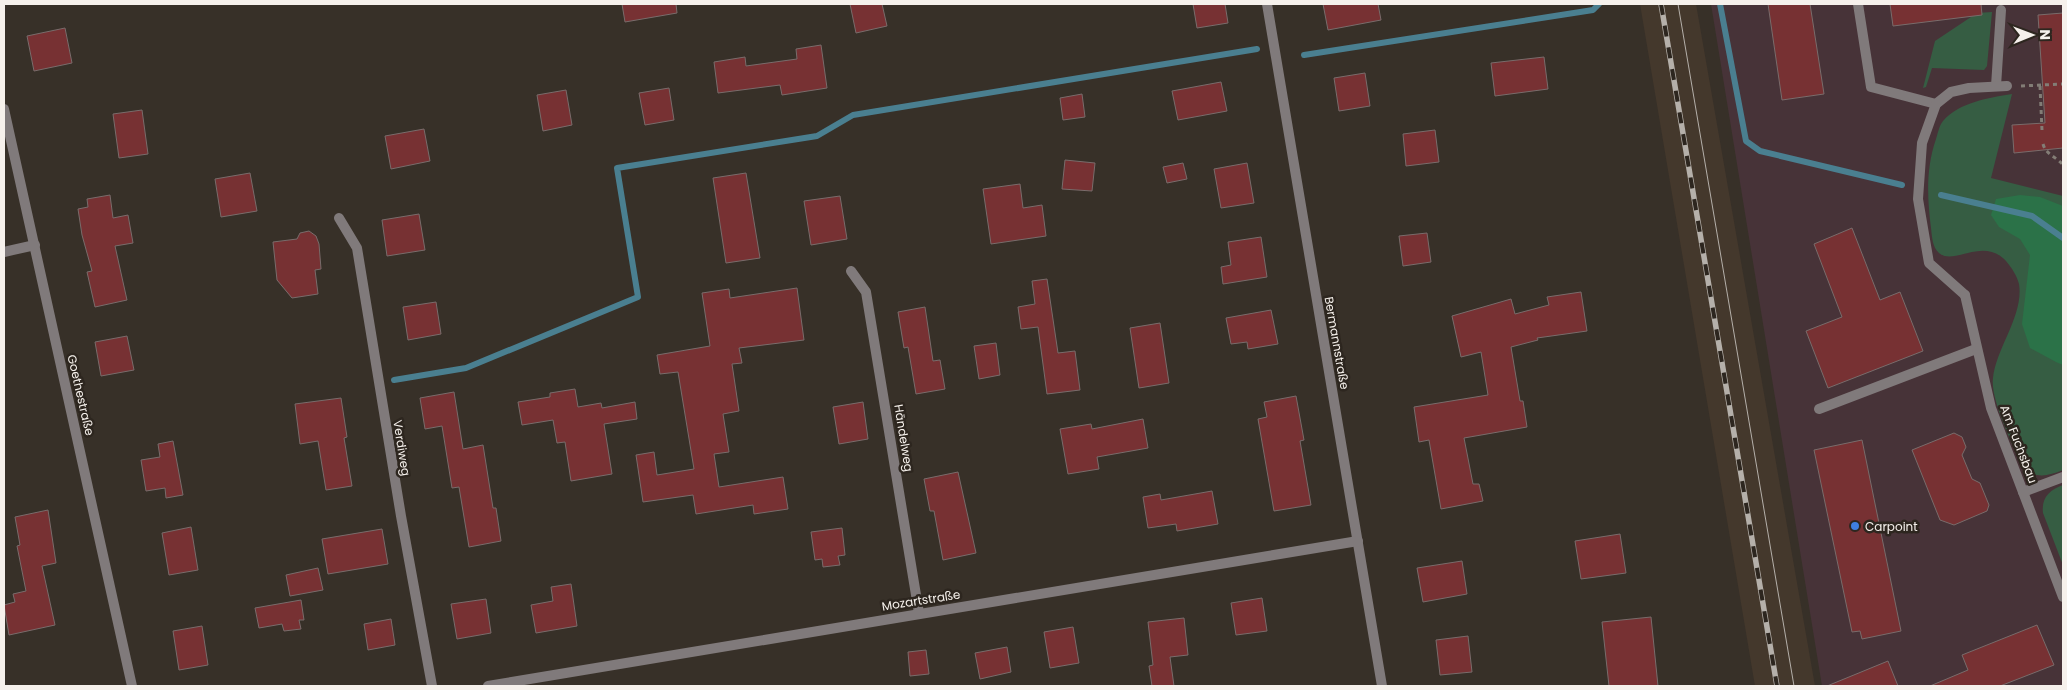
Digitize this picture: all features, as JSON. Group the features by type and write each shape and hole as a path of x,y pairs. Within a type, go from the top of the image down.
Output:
{"street":[{"name":"Bermannstraße","path":"1267,4 1382,686"},
{"path":"1858,4 1871,87 1936,104 1951,92 2008,86"},
{"path":"1996,86 2001,10"},
{"name":"Am Fuchsbau","path":"1936,104 1922,143 1918,199 1929,263 1965,295 1991,408 2063,597"},
{"name":"Goethestraße","path":"4,109 132,686"},
{"name":"Verdiweg","path":"339,218 357,248 400,516 432,686"},
{"path":"4,252 35,245"},
{"name":"Händelweg","path":"851,272 866,292 919,613"},
{"path":"1819,408 1976,349"},
{"path":"2023,492 2063,477"},
{"name":"Mozartstraße","path":"488,686 1358,541"}],"path":[{"path":"2042,130 2040,86 2063,84"},
{"path":"2043,144 2046,152 2063,165"}],"shaded area":[{"path":"1640,4 1696,4 1815,686 1755,686"},
{"path":"1711,4 2063,4 2063,686 1822,686"}],"green space":[{"path":"1992,12 1987,66 1984,70 1932,68 1926,87 1923,88 1935,41 1977,13"},
{"path":"2012,94 1991,178 2063,196 2063,470 2042,475 2032,474 2022,468 2003,423 1993,387 1995,367 2017,308 2019,284 2017,278 2006,261 1997,254 1988,251 1953,256 1945,256 1939,253 1933,241 1929,205 1930,161 1940,125 1950,115 1966,105 1984,99"},
{"path":"2020,195 2040,197 2063,206 2063,365 2030,348 2022,324 2030,255 2020,239 1999,227 1991,215 1996,199"},
{"path":"2063,485 2063,565 2043,513 2043,503 2047,495"}],"building":[{"path":"622,4 676,4 677,13 625,22"},
{"path":"850,4 882,4 887,26 856,33"},
{"path":"1193,4 1225,4 1228,23 1197,28"},
{"path":"1323,4 1378,4 1381,20 1328,30"},
{"path":"1768,4 1810,4 1824,94 1782,100"},
{"path":"1890,4 1981,4 1982,15 1893,26"},
{"path":"2063,13 2063,148 2014,153 2012,125 2045,123 2038,15"},
{"path":"65,28 72,63 34,71 27,36"},
{"path":"821,45 827,88 782,95 780,85 718,93 714,62 745,57 746,66 797,59 796,49"},
{"path":"1544,57 1548,89 1495,96 1491,63"},
{"path":"1365,73 1370,106 1339,111 1334,78"},
{"path":"1221,82 1227,111 1178,120 1172,91"},
{"path":"669,88 674,120 645,125 639,93"},
{"path":"566,90 572,125 543,131 537,95"},
{"path":"1082,94 1085,117 1063,120 1060,98"},
{"path":"142,110 148,154 119,158 113,114"},
{"path":"424,129 430,161 391,169 385,136"},
{"path":"1435,130 1439,162 1406,166 1403,134"},
{"path":"1065,160 1095,163 1092,191 1062,189"},
{"path":"1183,163 1187,179 1167,183 1163,167"},
{"path":"1247,163 1254,203 1221,208 1214,169"},
{"path":"250,173 257,211 221,217 215,179"},
{"path":"746,173 760,258 726,263 713,178"},
{"path":"1020,184 1023,208 1042,205 1046,236 991,244 983,189"},
{"path":"110,195 113,218 128,215 133,243 115,246 127,300 95,307 87,272 92,271 82,235 78,209 88,207 87,199"},
{"path":"840,196 847,239 811,245 804,201"},
{"path":"419,214 425,250 387,256 382,220"},
{"path":"1852,228 1880,300 1900,292 1923,351 1828,388 1806,331 1842,317 1814,244"},
{"path":"309,231 316,236 319,244 321,269 315,270 318,294 292,298 277,280 273,242 297,239 300,233"},
{"path":"1427,233 1431,262 1403,266 1399,236"},
{"path":"1261,237 1267,277 1223,284 1221,267 1231,265 1228,242"},
{"path":"1047,279 1058,353 1075,351 1080,390 1047,394 1038,327 1021,329 1018,307 1035,304 1032,281"},
{"path":"797,288 804,340 739,348 742,363 732,364 739,411 723,414 729,452 714,454 719,487 783,477 788,509 754,514 753,505 696,514 693,495 643,502 636,455 654,452 657,475 694,469 678,372 660,374 657,355 710,346 702,293 729,289 730,298"},
{"path":"1581,292 1587,331 1537,338 1538,340 1511,347 1520,401 1523,401 1527,427 1464,438 1473,484 1479,484 1483,501 1441,509 1429,440 1419,442 1414,407 1488,395 1481,352 1461,357 1452,316 1511,299 1515,314 1549,305 1547,297"},
{"path":"436,302 441,334 408,340 403,307"},
{"path":"925,307 933,361 940,360 945,389 916,394 908,347 904,348 898,312"},
{"path":"1271,310 1278,344 1248,349 1247,342 1231,344 1226,318"},
{"path":"1160,323 1169,383 1139,388 1130,328"},
{"path":"127,336 134,370 101,376 95,342"},
{"path":"996,343 1000,375 979,379 974,346"},
{"path":"575,389 578,407 601,403 602,408 635,402 637,419 604,424 612,474 571,481 565,442 557,443 553,420 522,425 518,402 550,397 550,393"},
{"path":"454,392 463,449 483,445 493,508 496,508 501,541 469,547 459,487 452,488 442,426 425,429 420,398"},
{"path":"1296,396 1304,440 1300,441 1311,505 1274,511 1258,419 1267,417 1264,402"},
{"path":"341,398 347,437 344,438 352,486 326,490 318,441 300,444 295,404"},
{"path":"863,402 868,439 839,444 833,407"},
{"path":"1143,419 1148,448 1097,457 1099,469 1068,474 1060,429 1091,424 1092,429"},
{"path":"1954,433 1962,437 1966,447 1962,455 1972,479 1980,483 1989,505 1987,511 1954,525 1940,520 1912,450"},
{"name":"Carpoint","path":"1862,440 1901,631 1862,639 1860,631 1852,632 1814,450"},
{"path":"173,441 183,495 166,498 165,488 146,491 141,460 160,457 158,444"},
{"path":"958,472 976,553 943,560 934,511 930,511 924,479"},
{"path":"1212,491 1218,524 1177,531 1176,524 1148,528 1143,497 1160,494 1161,500"},
{"path":"48,510 56,563 42,566 55,625 9,635 4,605 15,602 13,594 26,591 17,546 20,545 15,517"},
{"path":"191,527 198,570 169,575 162,533"},
{"path":"842,528 845,555 838,556 840,565 823,567 822,559 815,560 811,532"},
{"path":"382,529 388,564 328,574 322,539"},
{"path":"1620,534 1626,573 1581,579 1575,541"},
{"path":"1462,561 1467,594 1423,602 1417,568"},
{"path":"318,568 323,590 290,596 286,575"},
{"path":"571,584 577,626 536,633 531,605 553,601 551,587"},
{"path":"1262,598 1267,631 1236,635 1231,603"},
{"path":"486,599 491,633 457,639 451,604"},
{"path":"301,600 304,620 299,620 301,629 284,631 282,624 259,628 255,608"},
{"path":"1651,617 1658,686 1609,686 1602,622"},
{"path":"1184,618 1188,655 1170,657 1174,686 1152,686 1149,666 1153,665 1148,622"},
{"path":"391,619 395,645 368,650 364,624"},
{"path":"2037,625 2054,665 2000,686 1930,686 1968,670 1962,655"},
{"path":"202,626 208,665 179,670 173,631"},
{"path":"1073,627 1079,663 1050,668 1044,632"},
{"path":"1468,636 1472,672 1440,675 1436,640"},
{"path":"1007,647 1011,672 980,679 975,653"},
{"path":"926,650 929,674 910,676 908,652"},
{"path":"1888,661 1898,686 1827,686"}],"waterway":[{"path":"1304,55 1593,10 1599,4"},
{"path":"1720,4 1746,141 1760,151 1902,185"},
{"path":"394,380 466,368 638,297 617,168 817,136 853,115 1257,49"},
{"path":"1941,195 2032,216 2063,238"}],"tram line":[{"path":"1678,4 1794,686"}],"railway":[{"path":"1661,4 1777,686"}],"place":[{"name":"Carpoint","path":"1855,526"}]}
